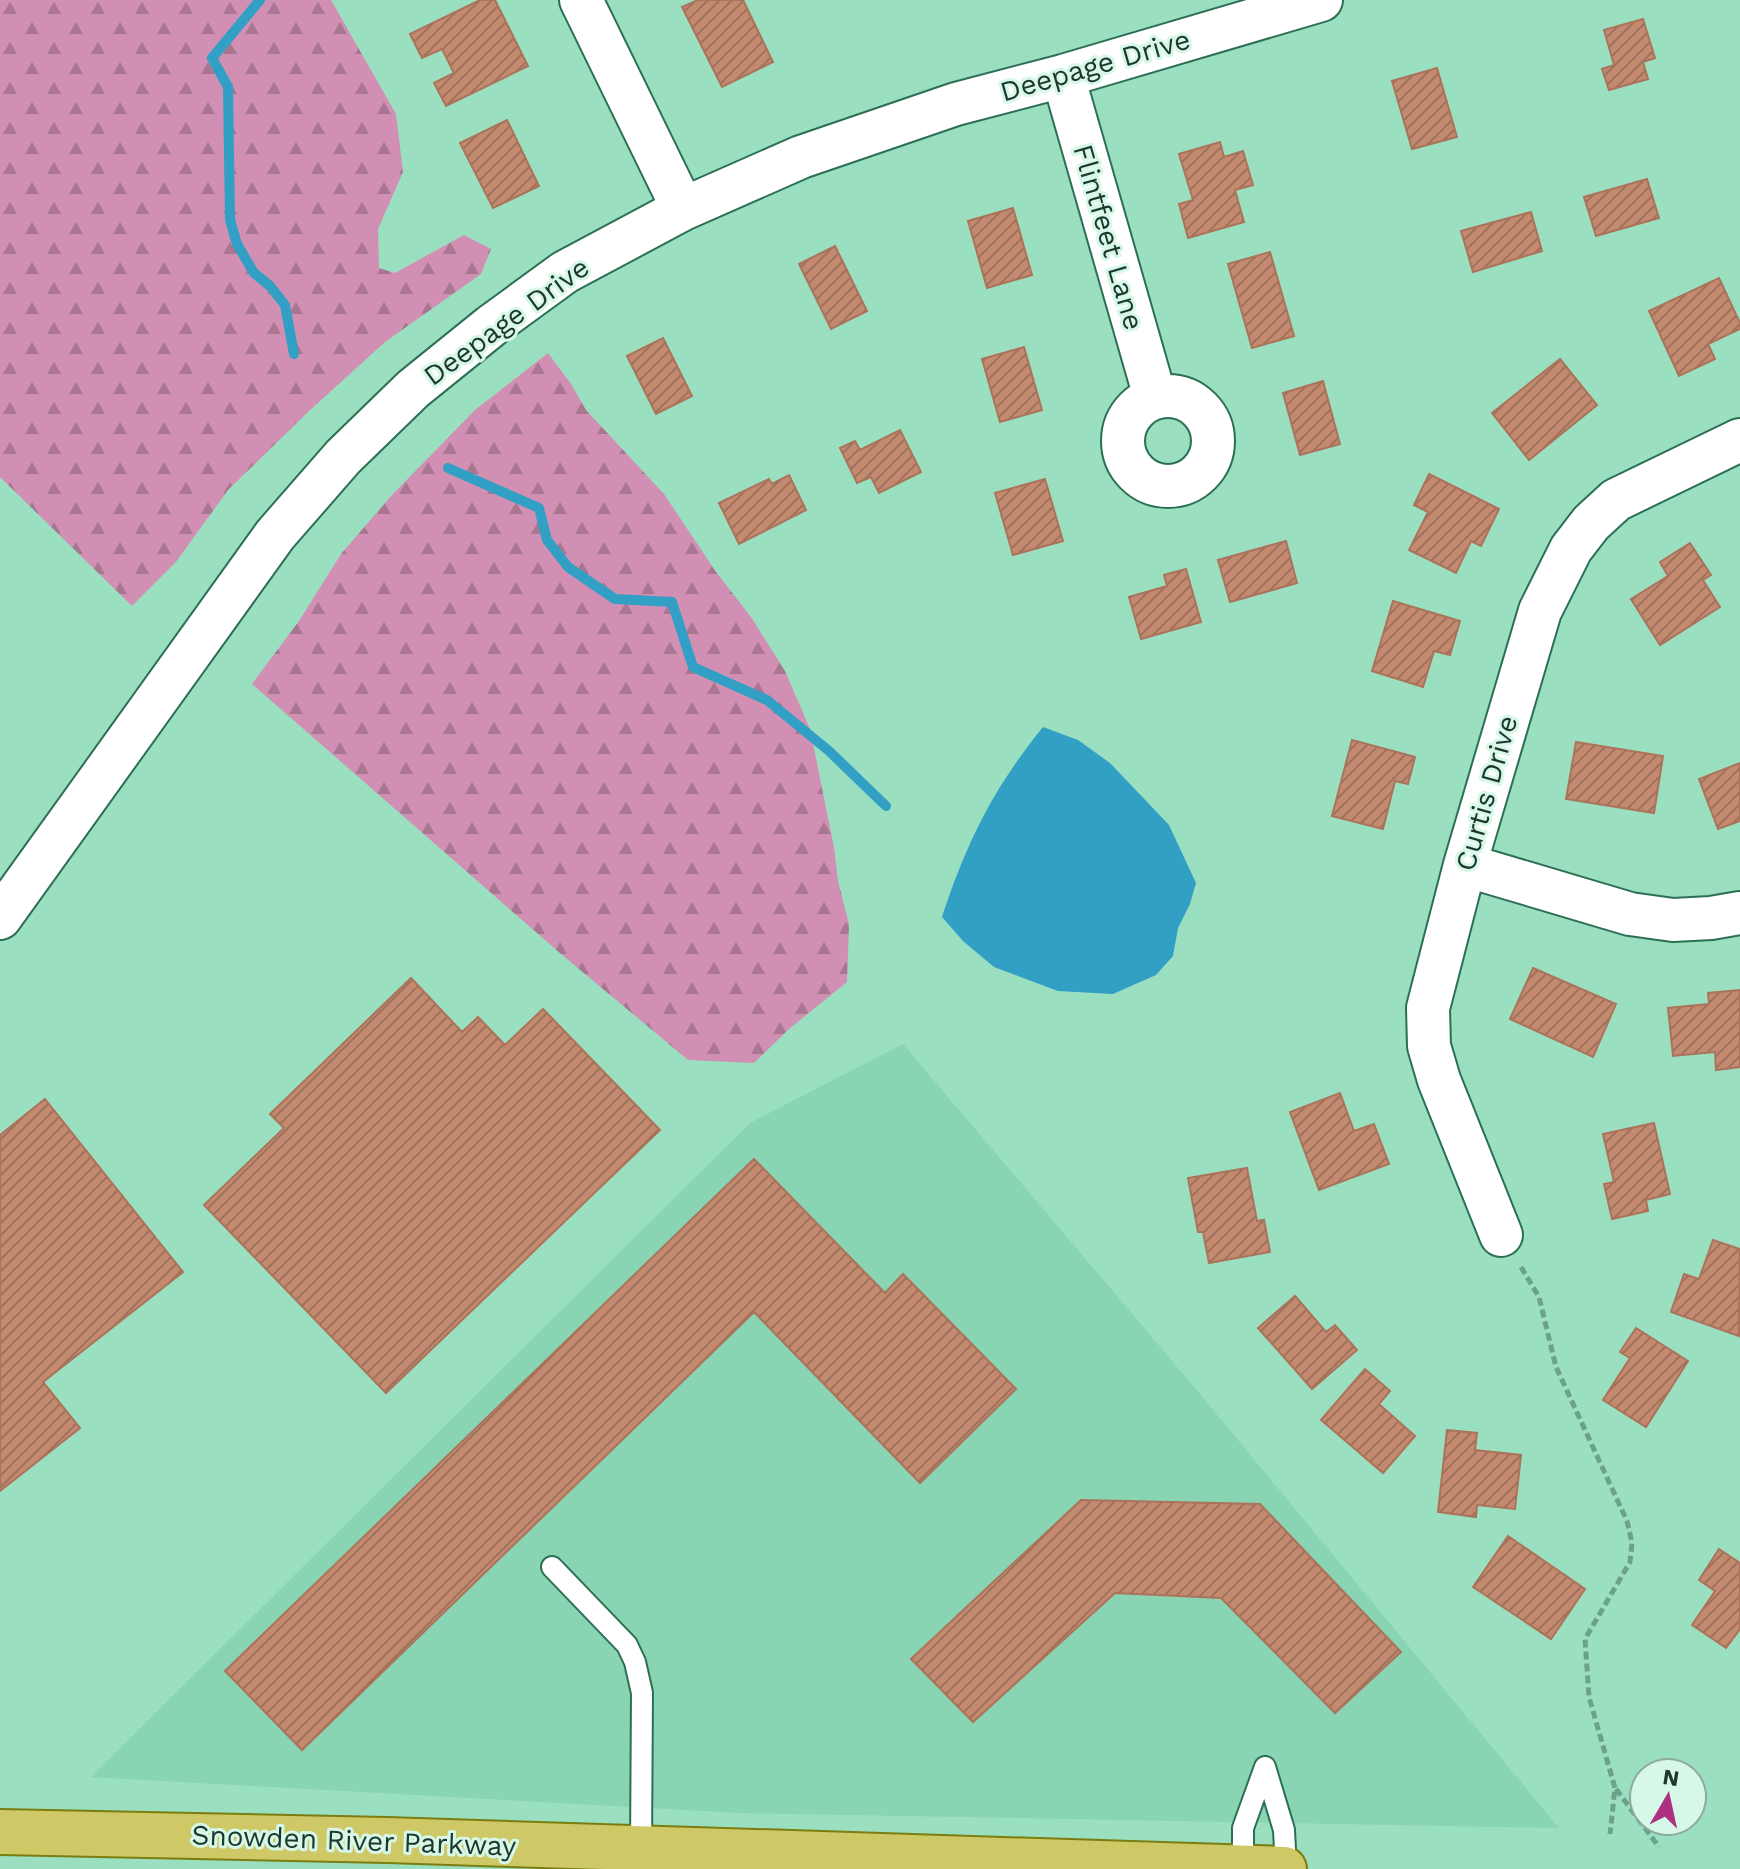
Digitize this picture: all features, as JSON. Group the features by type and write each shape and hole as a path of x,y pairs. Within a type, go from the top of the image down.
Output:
{"main road":[{"name":"Snowden River Parkway","path":"0,1832 387,1840 1271,1868"}],"street":[{"path":"581,0 683,209"},
{"name":"Deepage Drive","path":"0,918 265,547 343,457 413,389 565,272 683,209 801,157 884,127 1321,0"},
{"name":"Flintfeet Lane","path":"1063,76 1155,397"},
{"name":"Curtis Drive","path":"1501,1235 1439,1080 1429,1046 1428,1008 1465,865 1540,611 1571,549 1591,523 1616,500 1740,440"},
{"path":"1465,865 1630,914 1673,920 1740,913"}],"lane":[{"path":"552,1567 627,1645 635,1662 642,1693 641,1849"}],"path":[{"path":"1501,1235 1539,1297 1556,1367 1627,1521 1632,1543 1630,1562 1585,1639 1589,1697 1615,1788 1659,1847"},
{"path":"1610,1834 1615,1788"}],"shaded area":[{"path":"903,1044 1190,1382 1559,1828 740,1813 91,1777 750,1123"}],"green space":[{"path":"0,0 331,0 396,114 403,172 378,229 379,268 395,273 464,235 491,249 481,274 385,342 228,490 176,562 132,606 0,477"},
{"path":"548,353 586,410 664,494 716,572 751,617 785,671 810,729 849,924 847,982 789,1029 754,1063 688,1060 561,954 252,684 299,621 341,554 392,495 475,410"}],"water":[{"path":"1043,727 1078,740 1110,763 1169,825 1196,883 1178,928 1173,956 1156,975 1113,994 1058,991 994,967 963,941 942,917 961,864 983,817 1010,772"}],"building":[{"path":"480,0 495,0 528,66 446,106 434,83 454,73 442,49 422,58 410,34"},
{"path":"698,0 743,0 773,62 722,87 682,7"},
{"path":"1643,19 1655,58 1643,62 1648,79 1609,90 1602,69 1614,65 1604,30"},
{"path":"1437,68 1457,137 1412,149 1392,81"},
{"path":"507,120 539,186 493,208 460,143"},
{"path":"1220,142 1224,157 1243,151 1253,185 1235,190 1244,222 1188,238 1179,204 1193,200 1179,154"},
{"path":"1647,179 1659,218 1596,236 1584,197"},
{"path":"1013,208 1032,275 987,288 968,221"},
{"path":"1531,212 1542,251 1473,272 1461,231"},
{"path":"835,246 867,311 831,329 799,264"},
{"path":"1270,252 1294,336 1252,348 1228,264"},
{"path":"1719,278 1740,329 1708,344 1715,359 1679,376 1649,311"},
{"path":"663,338 692,396 656,414 627,356"},
{"path":"1024,347 1042,410 1000,422 982,359"},
{"path":"1560,359 1597,405 1529,460 1492,413"},
{"path":"1323,381 1340,444 1300,455 1283,393"},
{"path":"900,430 921,472 879,493 871,477 857,483 840,448 855,441 860,450"},
{"path":"1429,474 1499,509 1481,546 1471,541 1456,573 1409,550 1428,512 1414,505"},
{"path":"789,475 806,510 739,544 719,503 769,479 772,484"},
{"path":"1045,479 1063,541 1013,555 995,493"},
{"path":"1286,541 1297,583 1230,602 1218,560"},
{"path":"1690,543 1711,575 1703,580 1720,607 1660,645 1631,599 1668,576 1660,562"},
{"path":"1186,569 1201,622 1141,639 1129,597 1167,586 1164,575"},
{"path":"1393,601 1460,621 1450,655 1434,651 1423,687 1372,671"},
{"path":"1352,740 1415,757 1408,784 1395,781 1383,829 1332,816"},
{"path":"1576,742 1663,756 1654,813 1566,799"},
{"path":"1740,763 1740,821 1718,829 1699,779"},
{"path":"1533,968 1616,1004 1593,1057 1510,1019"},
{"path":"411,978 462,1032 478,1017 505,1045 543,1009 660,1130 386,1393 204,1205 284,1128 270,1114"},
{"path":"1740,990 1740,1067 1716,1070 1715,1052 1673,1056 1668,1008 1709,1004 1708,993"},
{"path":"1340,1093 1354,1131 1374,1124 1389,1164 1319,1190 1290,1112"},
{"path":"45,1099 183,1272 43,1382 80,1428 0,1491 0,1135"},
{"path":"1654,1123 1670,1194 1646,1200 1648,1211 1612,1219 1604,1184 1614,1182 1603,1134"},
{"path":"754,1159 885,1293 903,1274 1016,1389 920,1483 754,1312 302,1750 225,1671"},
{"path":"1247,1168 1257,1221 1264,1220 1270,1252 1209,1263 1203,1232 1198,1232 1188,1178"},
{"path":"1713,1240 1740,1249 1739,1336 1671,1312 1684,1274 1699,1279"},
{"path":"1295,1296 1326,1332 1335,1325 1357,1350 1312,1389 1258,1328"},
{"path":"1636,1328 1688,1361 1646,1427 1603,1400 1630,1358 1620,1352"},
{"path":"1365,1369 1390,1391 1379,1404 1415,1436 1383,1473 1321,1420"},
{"path":"1447,1430 1477,1433 1475,1450 1521,1455 1515,1509 1477,1505 1476,1517 1438,1512"},
{"path":"1081,1500 1260,1504 1401,1652 1335,1713 1221,1598 1115,1593 973,1722 911,1659"},
{"path":"1508,1536 1585,1589 1551,1639 1473,1587"},
{"path":"1719,1549 1740,1563 1740,1629 1726,1648 1692,1625 1715,1591 1699,1580"}],"waterway":[{"path":"260,0 212,58 228,87 230,220 237,244 254,273 270,286 285,305 294,354"},
{"path":"448,468 539,508 547,540 568,567 615,599 672,602 693,667 767,700 829,751 886,806"}]}
